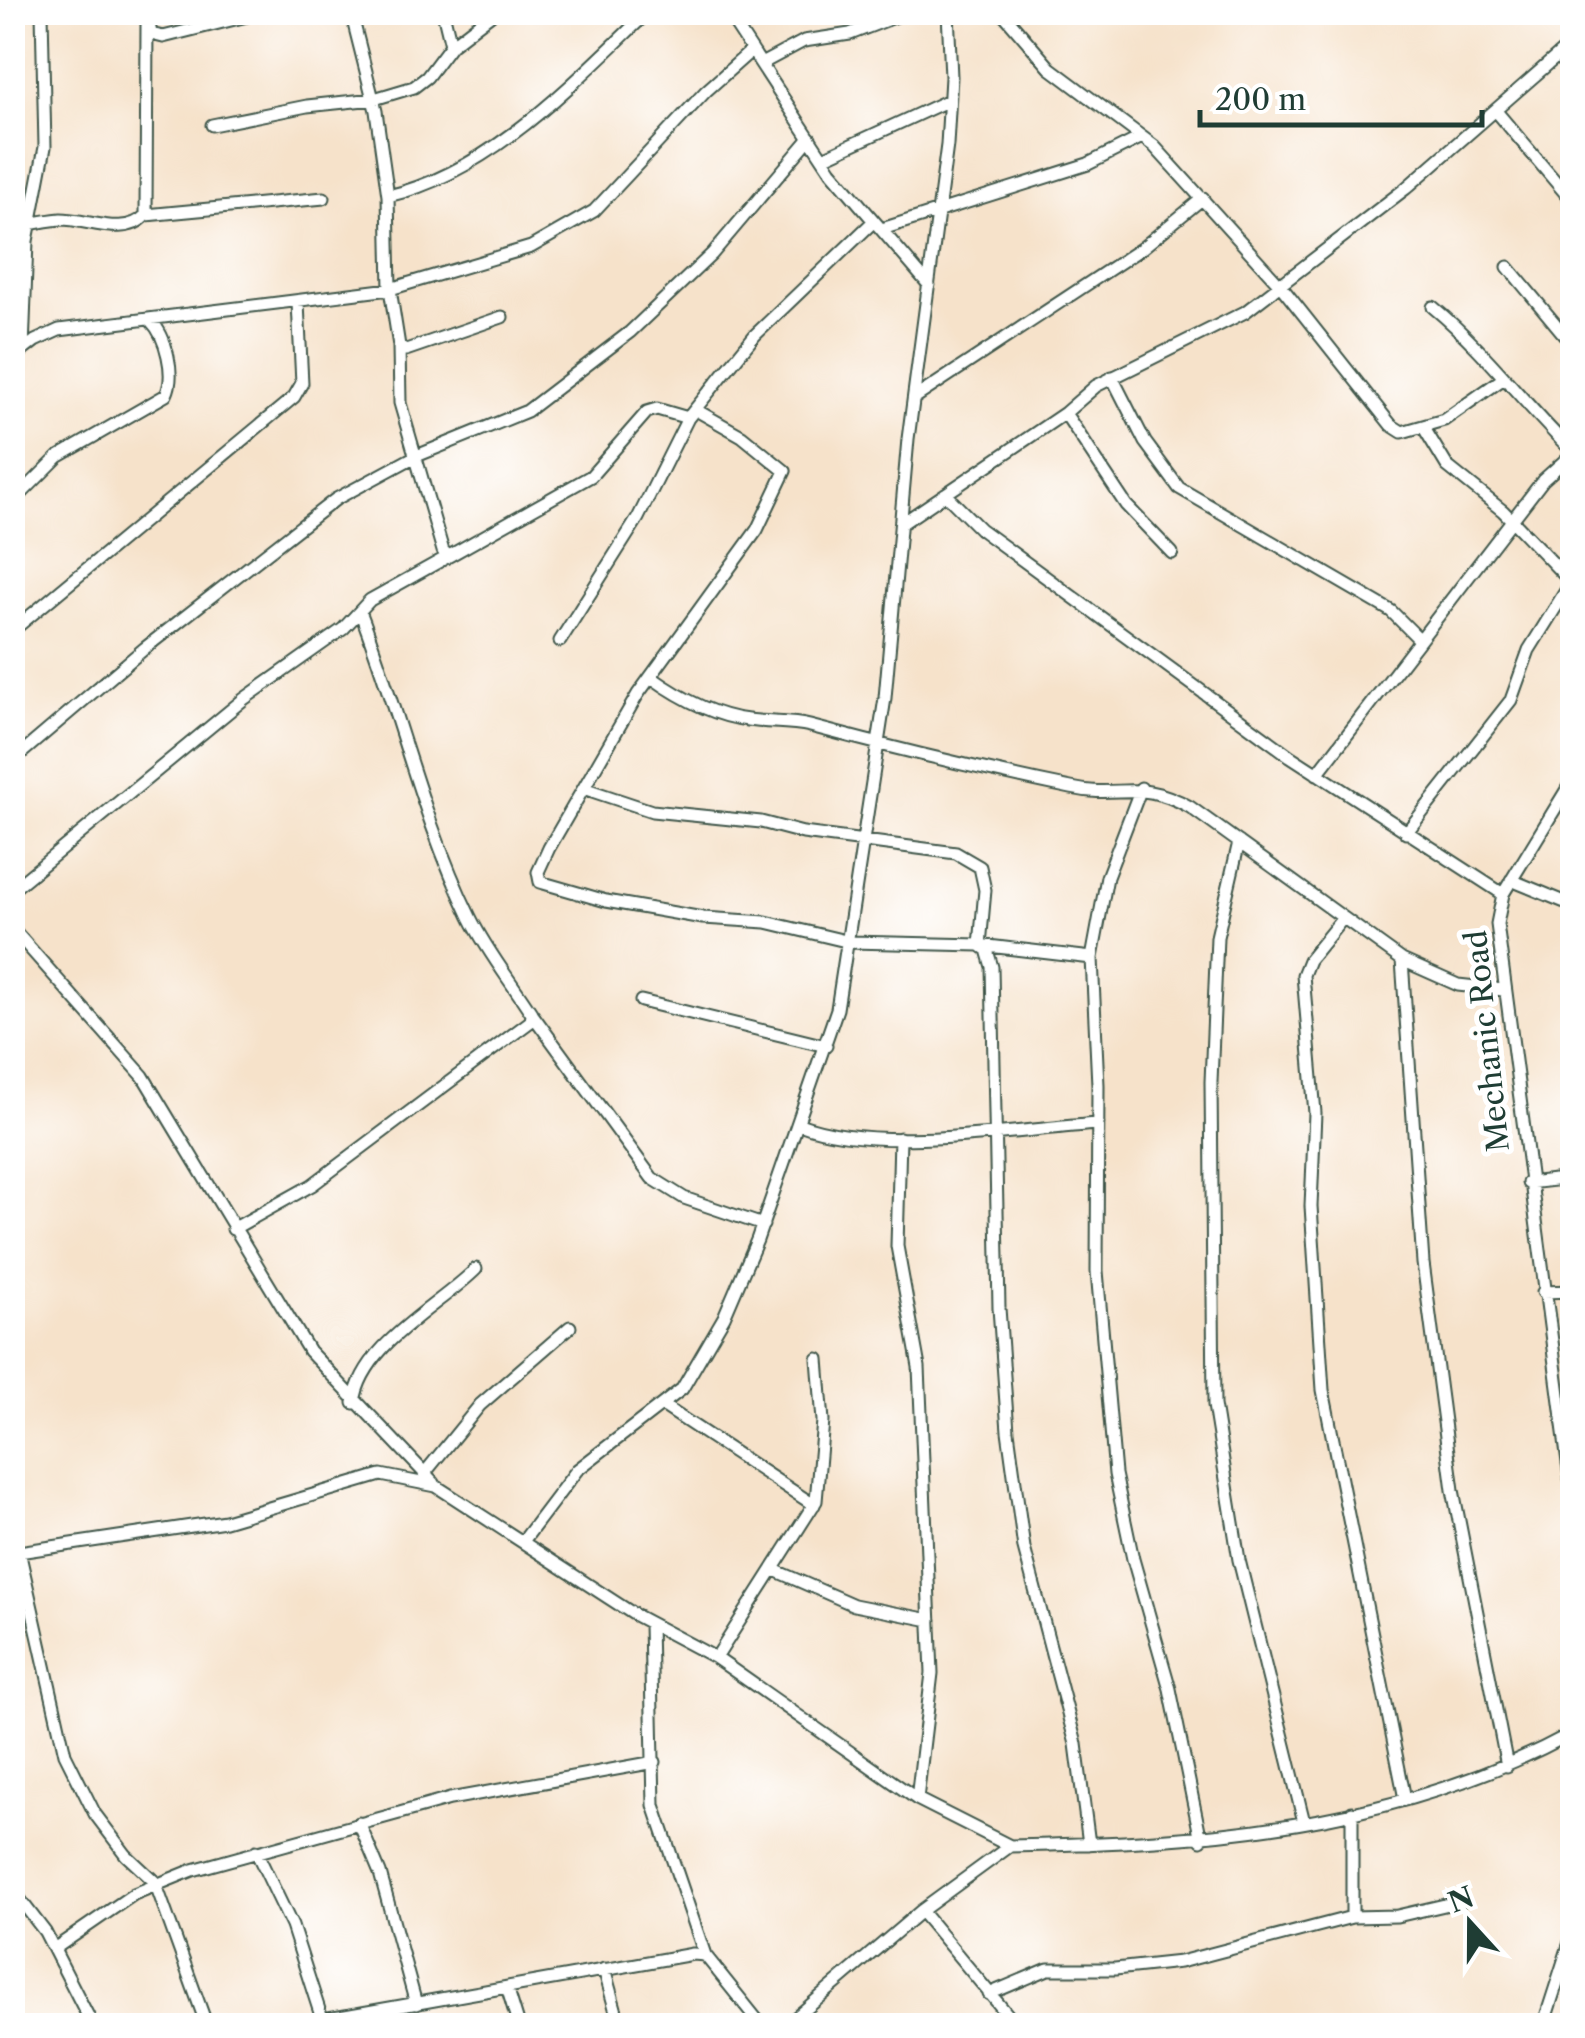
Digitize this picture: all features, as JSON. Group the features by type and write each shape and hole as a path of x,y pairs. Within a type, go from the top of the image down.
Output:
{"street":[{"path":"23,350 29,224 45,147 42,12"},
{"path":"351,12 374,99 388,196 390,289 399,346 398,386 414,457 443,551 448,556"},
{"path":"443,12 451,45"},
{"path":"212,125 307,106 374,99 414,87 428,77 451,45 494,12"},
{"path":"388,196 444,178 494,147 648,12"},
{"path":"726,12 823,158 929,285"},
{"path":"761,64 804,41 850,34 908,12"},
{"path":"524,1540 577,1470 682,1388 724,1317 763,1225 826,1046 850,942 878,744 904,522 908,440 950,100 948,12"},
{"path":"1002,12 1050,68 1142,137 1203,198 1280,285 1379,414 1402,432 1444,420 1504,378"},
{"path":"147,17 151,34 163,38 260,13"},
{"path":"29,224 59,219 111,226 142,220 146,215 147,17"},
{"path":"904,522 1112,378 1245,312 1404,189 1572,43"},
{"path":"12,359 59,330 298,304 390,289 472,268 564,231 594,211 706,91 752,50"},
{"path":"823,158 950,100"},
{"path":"1496,111 1572,201"},
{"path":"560,642 638,518 692,414 755,336 878,225 938,212 1088,164 1142,137"},
{"path":"12,760 145,648 323,509 414,457 526,411 630,332 712,254 810,138"},
{"path":"146,215 324,198"},
{"path":"916,396 1142,248 1203,198"},
{"path":"1508,266 1572,344"},
{"path":"12,631 294,397 302,382 298,304"},
{"path":"1316,774 1543,480 1572,452 1469,336 1433,307"},
{"path":"399,346 406,350 502,318"},
{"path":"12,503 58,457 166,395 171,384 163,339 151,322"},
{"path":"1112,378 1144,442 1179,488 1391,610 1420,640"},
{"path":"12,890 244,699 343,630 386,589 590,476 647,412 658,409 692,414 742,436 784,466 785,471 757,530 650,677 549,848 538,872 540,882 606,901 702,918 777,924 850,942 980,945 1092,958"},
{"path":"1065,413 1126,505 1172,553"},
{"path":"1406,833 1511,700 1529,650 1572,582 1512,521 1448,466 1424,428"},
{"path":"945,494 980,529 1316,774 1503,894"},
{"path":"360,611 414,776 487,950 652,1178 684,1198 763,1225"},
{"path":"650,677 704,707 745,720 807,725 1071,788 1141,788 1174,798 1402,960 1458,985 1503,990"},
{"name":"Mechanic Road","path":"1572,781 1503,894 1497,924 1528,1183 1572,1493"},
{"path":"1141,788 1106,878 1092,958 1098,1124 1097,1271 1109,1364 1115,1474 1133,1558 1174,1705 1202,1840"},
{"path":"586,790 652,811 761,822 864,842 956,853 980,866 985,890 980,945"},
{"path":"1239,842 1217,938 1211,1082 1214,1405 1239,1560 1304,1822"},
{"path":"1511,880 1572,905"},
{"path":"1344,918 1309,960 1302,975 1315,1113 1314,1284 1330,1430 1405,1800"},
{"path":"12,928 143,1076 310,1351 354,1403 436,1486 650,1624 716,1658 917,1800 1010,1846 1202,1840 1405,1800 1507,1766 1572,1732"},
{"path":"980,945 987,950 992,967 999,1308 1011,1459 1024,1548 1076,1744 1088,1844"},
{"path":"1402,960 1423,1263 1453,1490 1507,1766"},
{"path":"641,1001 826,1046"},
{"path":"233,1229 323,1178 506,1044 525,1028 532,1014"},
{"path":"799,1124 842,1136 900,1138 1098,1124"},
{"path":"900,1138 897,1246 919,1367 932,1673 917,1800"},
{"path":"1528,1183 1572,1178"},
{"path":"354,1403 358,1381 402,1331 476,1270"},
{"path":"1543,1292 1572,1291"},
{"path":"424,1474 480,1405 570,1327"},
{"path":"716,1658 819,1492 824,1421 818,1359"},
{"path":"662,1405 814,1504"},
{"path":"207,2026 155,1882 126,1855 95,1814 65,1754 16,1552 224,1521 381,1475 436,1486"},
{"path":"774,1570 854,1605 930,1620"},
{"path":"650,1624 654,1805 705,1956 762,2026"},
{"path":"54,1949 155,1882 450,1800 656,1762"},
{"path":"1352,1812 1352,1917"},
{"path":"359,1823 380,1873 416,2004"},
{"path":"786,2026 921,1912 1010,1846"},
{"path":"256,1851 292,1926 322,2019"},
{"path":"12,1889 54,1949 92,2026"},
{"path":"989,1994 1048,1969 1167,1964 1352,1917 1397,1916 1462,1901"},
{"path":"921,1912 1016,2026"},
{"path":"1544,2026 1572,1936"},
{"path":"288,2026 693,1954 705,1956"},
{"path":"604,1969 620,2026"},
{"path":"507,1987 519,2026"}]}
